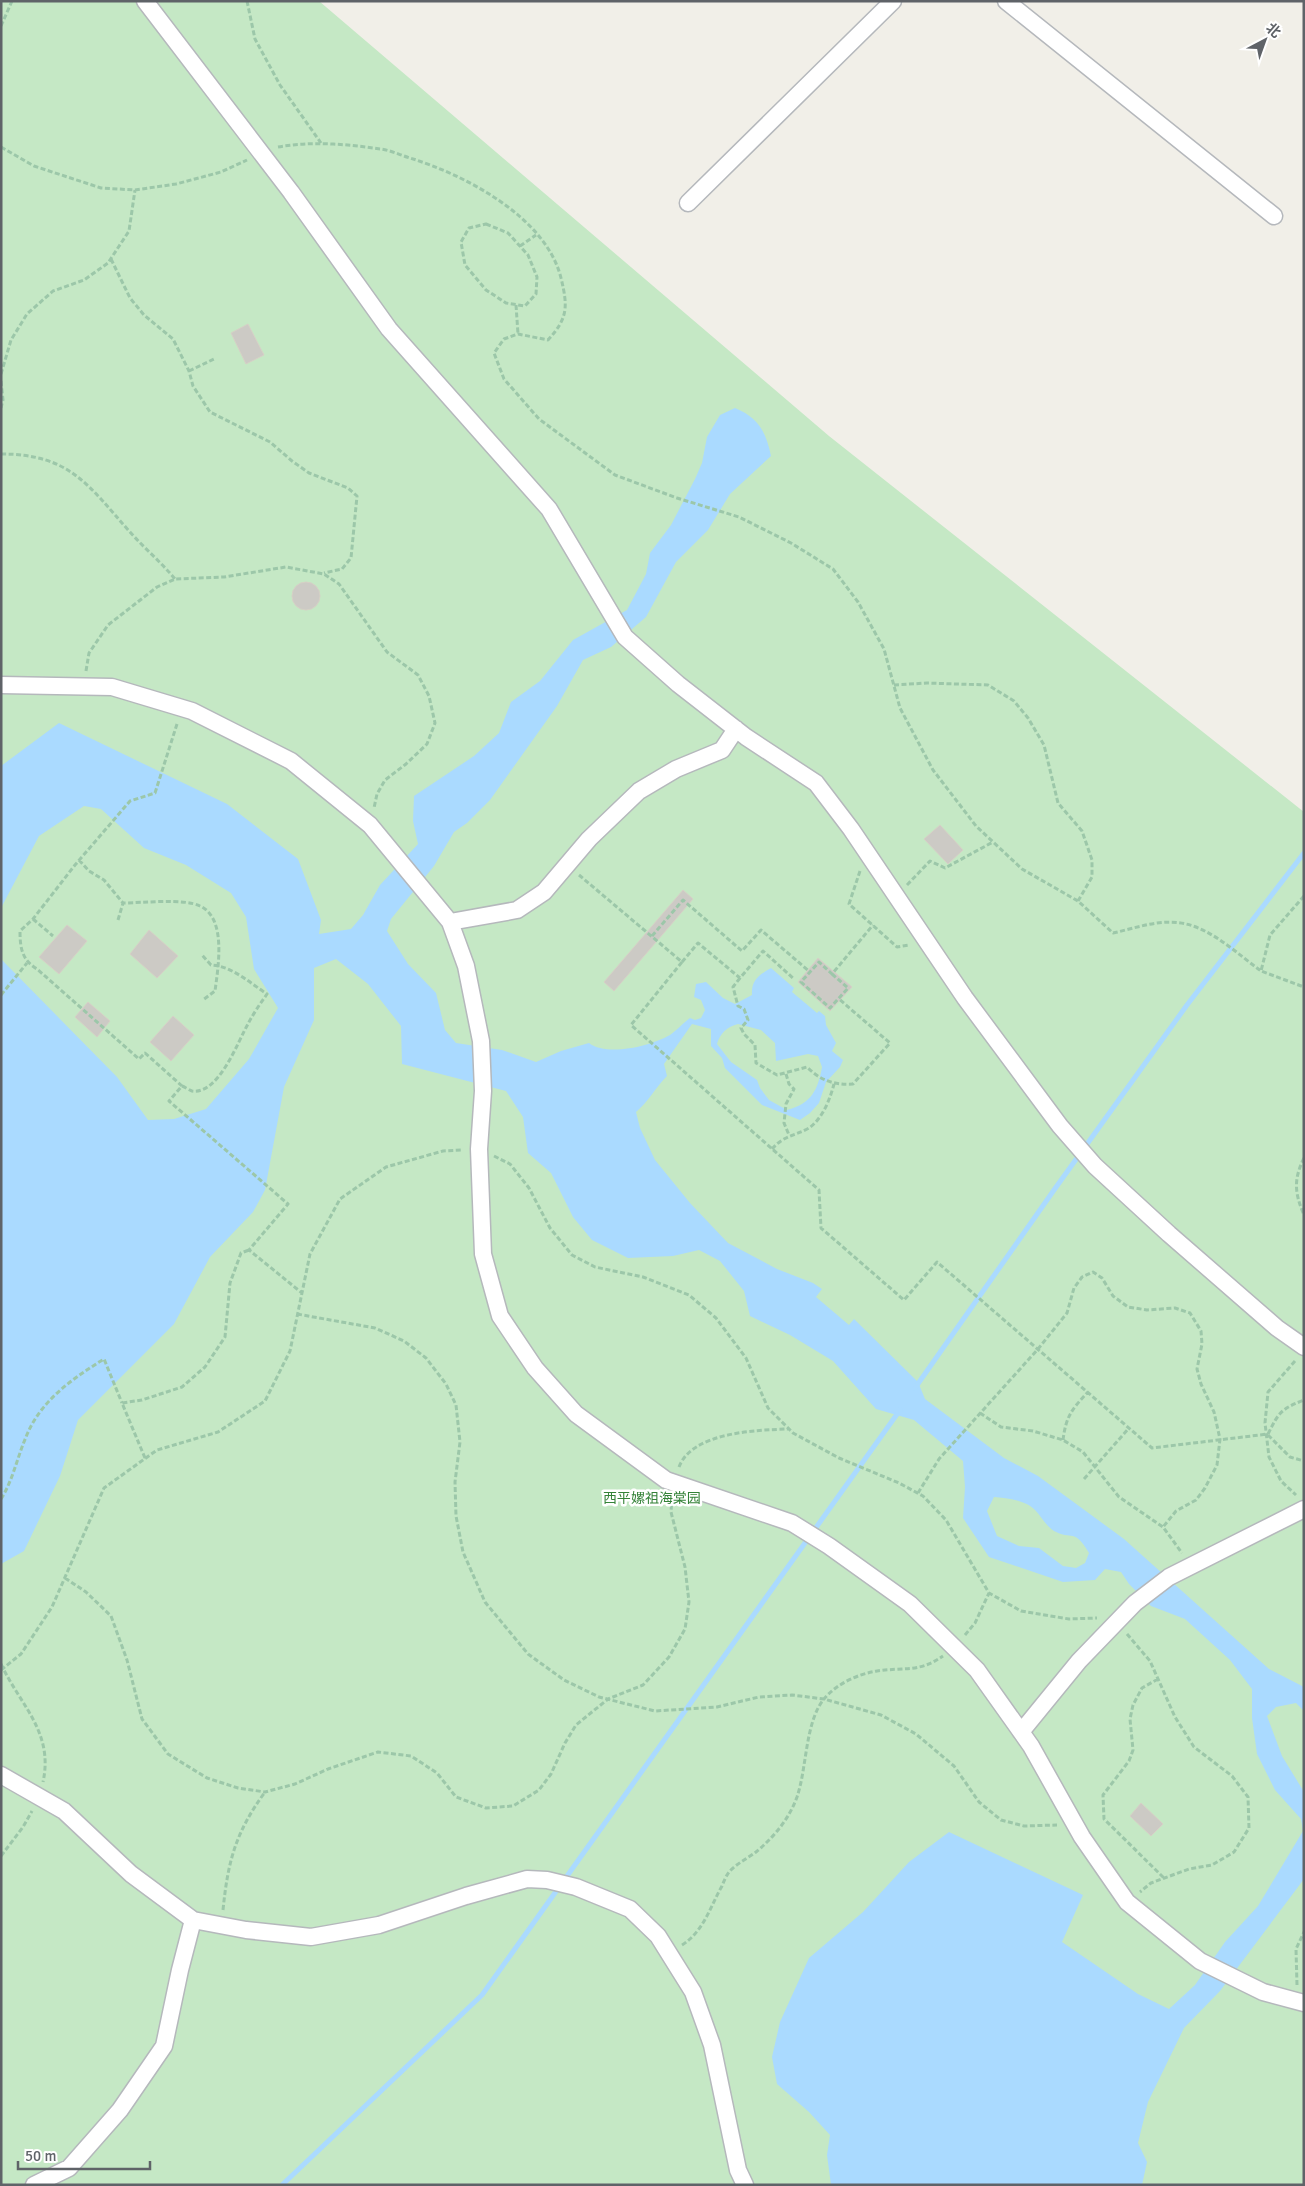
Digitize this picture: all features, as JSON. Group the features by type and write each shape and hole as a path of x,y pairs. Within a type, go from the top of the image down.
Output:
{"street":[{"path":"144,1 261,153 390,329 549,509 625,637 678,684 736,729 816,783 866,851 965,998 1060,1126 1095,1166 1277,1328 1301,1352"},
{"path":"688,203 893,1"},
{"path":"1006,1 1274,216"},
{"path":"1,685 112,687 192,711 291,761 370,825 420,883 450,922 466,966 481,1041 483,1092 480,1149 483,1254 500,1316 535,1368 576,1414 666,1480 792,1523 829,1546 910,1604 977,1670 1021,1732 1076,1824 1127,1902 1200,1960 1263,1992 1300,2002"},
{"path":"450,922 517,910 544,892 589,839 639,791 676,769 722,750 736,729"},
{"path":"1021,1732 1079,1661 1135,1603 1169,1577 1301,1503"},
{"path":"1,1775 64,1811 131,1874 193,1920 311,1937 379,1925 466,1896 526,1879 547,1880 576,1886 630,1909 658,1936 693,1992 712,2045 738,2170 745,2185"},
{"path":"34,2185 69,2168 120,2110 164,2046 193,1920"}],"path":[{"path":"1,26 12,1"},
{"path":"247,1 255,39 280,85 321,143"},
{"path":"1,147 34,166 101,188 135,190 176,184 221,172 261,153 280,147 321,143 382,149 438,166 493,195 529,225 557,263 566,300 562,325 548,340 518,334 504,339 494,353 504,378 539,419 615,475 677,498 726,512 791,543 833,569 858,602 884,649 900,708 933,770 976,826 1022,869 1078,902 1113,933 1158,923 1186,924 1211,935 1261,971 1304,987"},
{"path":"1,374 11,340 27,314 53,291 84,280 111,259 129,232 135,190"},
{"path":"486,224 508,233 528,255 537,277 536,294 525,306 516,305 506,303 486,290 465,265 461,242 469,228 486,224"},
{"path":"520,246 536,235"},
{"path":"111,259 130,298 144,314 173,339 189,371 194,386 210,412 270,442 309,473 348,488 357,496 351,558 342,569 324,574"},
{"path":"516,305 518,334"},
{"path":"189,371 216,358"},
{"path":"1,381 3,400 1,408"},
{"path":"1,454 15,454 55,462 84,480 131,534 158,558 175,579"},
{"path":"83,687 90,653 108,625 157,587 175,579 224,577 286,567 324,574 339,584 387,652 418,675 429,696 435,723 427,744 406,764 385,780 377,794 370,825"},
{"path":"894,685 927,683 988,685 1014,701 1028,718 1044,745 1058,803 1082,831 1092,860 1092,877 1078,902"},
{"path":"182,708 156,793 130,801 79,860 33,920 20,931 20,945 28,964 37,969 139,1060 145,1053 182,1086 192,1091 201,1090 216,1079 232,1058 247,1025 267,994 233,972 218,965 211,965 202,955"},
{"path":"896,896 930,861 945,868 993,842"},
{"path":"866,851 849,904 897,947 928,943"},
{"path":"79,860 89,871 104,880 123,903"},
{"path":"567,865 682,962"},
{"path":"1261,971 1270,935 1304,896"},
{"path":"652,936 683,900 742,951 761,930 810,972"},
{"path":"123,903 178,902 200,906 213,920 219,941 215,991 203,1000"},
{"path":"118,920 123,903"},
{"path":"33,920 53,936"},
{"path":"832,974 873,925"},
{"path":"740,978 698,943 631,1025 819,1190 821,1228 904,1300 937,1262 1152,1448 1268,1434"},
{"path":"794,979 762,951 733,987 736,1002 738,1006 744,1008 748,1020 741,1028 755,1045 756,1063 777,1075 807,1067 817,1077 834,1084 853,1084 890,1043 839,999"},
{"path":"819,962 832,974 848,988 830,1008 801,982 819,962"},
{"path":"1,995 28,964"},
{"path":"786,1074 789,1084 794,1089 786,1104 784,1123 789,1135"},
{"path":"772,1149 779,1140 809,1127 828,1105 834,1084"},
{"path":"122,1403 142,1400 182,1387 205,1368 225,1337 230,1283 241,1253 249,1250 288,1204 169,1101 182,1086"},
{"path":"2,1669 21,1654 52,1607 104,1488 157,1450 218,1432 265,1401 290,1351 310,1254 340,1199 386,1167 443,1151 480,1149 510,1164 529,1188 550,1228 572,1254 595,1267 643,1277 688,1295 716,1318 746,1358 768,1408 789,1429 839,1458 878,1473 918,1493 946,1520 989,1593 1021,1612 1069,1619 1100,1618 1117,1622 1150,1662 1175,1717 1194,1747 1232,1776 1248,1797 1249,1828 1234,1852 1212,1865 1189,1869 1151,1883 1127,1902"},
{"path":"1304,1158 1297,1171 1296,1196 1304,1216"},
{"path":"249,1250 302,1293"},
{"path":"918,1493 944,1453 1038,1349 1067,1313 1074,1288 1082,1277 1093,1272 1102,1278 1113,1296 1128,1307 1147,1310 1175,1308 1190,1313 1201,1332 1202,1344 1197,1369 1201,1384 1214,1412 1220,1440 1217,1464 1205,1488 1196,1500 1176,1511 1163,1527"},
{"path":"297,1314 376,1328 404,1341 426,1358 446,1384 456,1405 460,1442 455,1482 456,1516 463,1552 486,1602 528,1654 564,1680 599,1697 655,1711 710,1707 759,1697 792,1695 824,1699 881,1715 916,1734 954,1766 979,1802 1001,1820 1024,1826 1076,1824"},
{"path":"1301,1352 1268,1392 1266,1423 1269,1457 1281,1481 1301,1503"},
{"path":"1,1499 8,1487 27,1434 39,1413 58,1392 104,1359 146,1458"},
{"path":"1063,1440 1065,1422 1071,1410 1088,1392"},
{"path":"1268,1434 1284,1408 1304,1400"},
{"path":"980,1414 1001,1427 1033,1431 1063,1440 1083,1452 1120,1497 1163,1527 1176,1543 1190,1566"},
{"path":"1084,1479 1129,1428"},
{"path":"65,1578 86,1592 110,1616 127,1660 142,1719 168,1754 207,1778 238,1788 265,1792 295,1784 328,1769 378,1752 411,1756 437,1774 456,1797 486,1808 513,1806 539,1790 551,1774 565,1742 576,1725 608,1699 643,1685 669,1658 685,1629 689,1602 685,1567 670,1512 673,1483 681,1462 699,1446 726,1435 751,1430 789,1429"},
{"path":"1268,1434 1290,1457 1304,1461"},
{"path":"669,1953 688,1941 704,1924 728,1872 757,1851 780,1830 796,1799 804,1772 815,1713 824,1699 843,1682 876,1671 910,1670 930,1665 954,1648 975,1623 989,1593"},
{"path":"1,1664 2,1669 41,1733 46,1770 40,1797 23,1827 1,1856"},
{"path":"1158,1679 1142,1688 1133,1705 1130,1719 1133,1750 1129,1762 1103,1795 1103,1811 1104,1819 1164,1878"},
{"path":"222,1925 226,1873 232,1851 248,1816 265,1792"},
{"path":"1300,2002 1296,1949 1304,1932"}],"green space":[{"name":"西平嫘祖海棠园","path":"1,1 319,1 829,436 1304,812 1304,2185 1,2185"}],"water":[{"path":"735,408 750,416 764,433 771,456 730,494 708,530 676,562 646,617 611,647 583,660 557,706 490,800 467,823 454,832 434,866 391,919 387,931 408,964 436,993 445,1030 456,1043 502,1050 536,1062 561,1051 589,1043 597,1047 618,1050 641,1046 662,1039 690,1018 695,1020 701,1018 705,1010 701,1000 694,997 696,984 706,982 723,998 735,1004 752,995 754,982 771,968 794,988 792,992 817,1013 819,1011 825,1016 826,1025 836,1043 832,1051 843,1060 840,1067 826,1082 819,1103 800,1120 762,1105 725,1068 722,1058 711,1046 711,1029 692,1024 664,1064 667,1076 636,1112 640,1128 655,1160 690,1203 728,1243 777,1269 813,1283 822,1289 816,1297 849,1325 854,1319 918,1382 925,1399 1004,1458 1038,1476 1124,1539 1269,1669 1304,1687 1304,1711 1296,1703 1276,1707 1267,1716 1282,1756 1304,1792 1304,1879 1220,1991 1184,2028 1148,2102 1138,2143 1147,2162 1142,2185 831,2185 827,2155 830,2135 809,2112 777,2084 772,2057 780,2022 809,1958 863,1912 909,1862 949,1832 1083,1895 1062,1942 1138,1994 1169,2009 1195,1985 1225,1942 1258,1906 1303,1831 1301,1819 1275,1790 1257,1754 1252,1718 1252,1689 1230,1660 1185,1619 1151,1606 1129,1584 1121,1572 1105,1569 1095,1580 1063,1582 989,1557 963,1518 965,1487 963,1461 914,1420 876,1409 833,1361 790,1335 750,1316 744,1291 720,1261 699,1250 673,1256 628,1258 592,1240 573,1217 551,1173 528,1153 523,1117 506,1091 402,1064 401,1026 368,984 336,959 314,968 314,1020 284,1087 265,1190 253,1212 210,1257 174,1324 78,1420 60,1476 24,1551 1,1564 1,959 117,1077 148,1120 174,1119 206,1109 249,1059 278,1008 254,969 246,917 231,893 186,865 144,848 101,809 84,806 39,836 1,908 1,766 59,723 227,804 298,859 321,920 319,934 351,929 363,915 380,885 418,844 413,821 414,796 474,756 499,733 511,702 540,681 573,640 627,610 646,574 650,553 671,525 695,479 702,463 707,437 720,415","holes":["738,1024 761,1030 775,1043 776,1061 808,1054 818,1056 822,1067 818,1083 808,1100 787,1110 769,1100 760,1088 757,1080 731,1062 717,1044 724,1031","994,1497 1027,1504 1054,1531 1076,1537 1089,1553 1085,1563 1076,1568 1063,1566 1039,1548 1019,1546 997,1536 987,1511"]}],"building":[{"path":"248,324 264,355 246,364 231,333"},
{"path":"306,582 316,586 320,596 316,606 306,610 296,606 292,596 296,586"},
{"path":"940,825 963,850 948,864 924,839"},
{"path":"683,890 693,899 614,991 604,982"},
{"path":"67,925 87,941 59,974 39,957"},
{"path":"149,930 178,956 157,978 130,954"},
{"path":"818,958 852,987 830,1011 798,982"},
{"path":"88,1002 110,1021 97,1037 75,1017"},
{"path":"173,1016 194,1035 171,1061 150,1042"},
{"path":"1141,1803 1163,1824 1151,1836 1130,1816"}],"waterway":[{"path":"915,1388 1187,1005 1304,853"},
{"path":"282,2185 482,1995 900,1410"}]}
